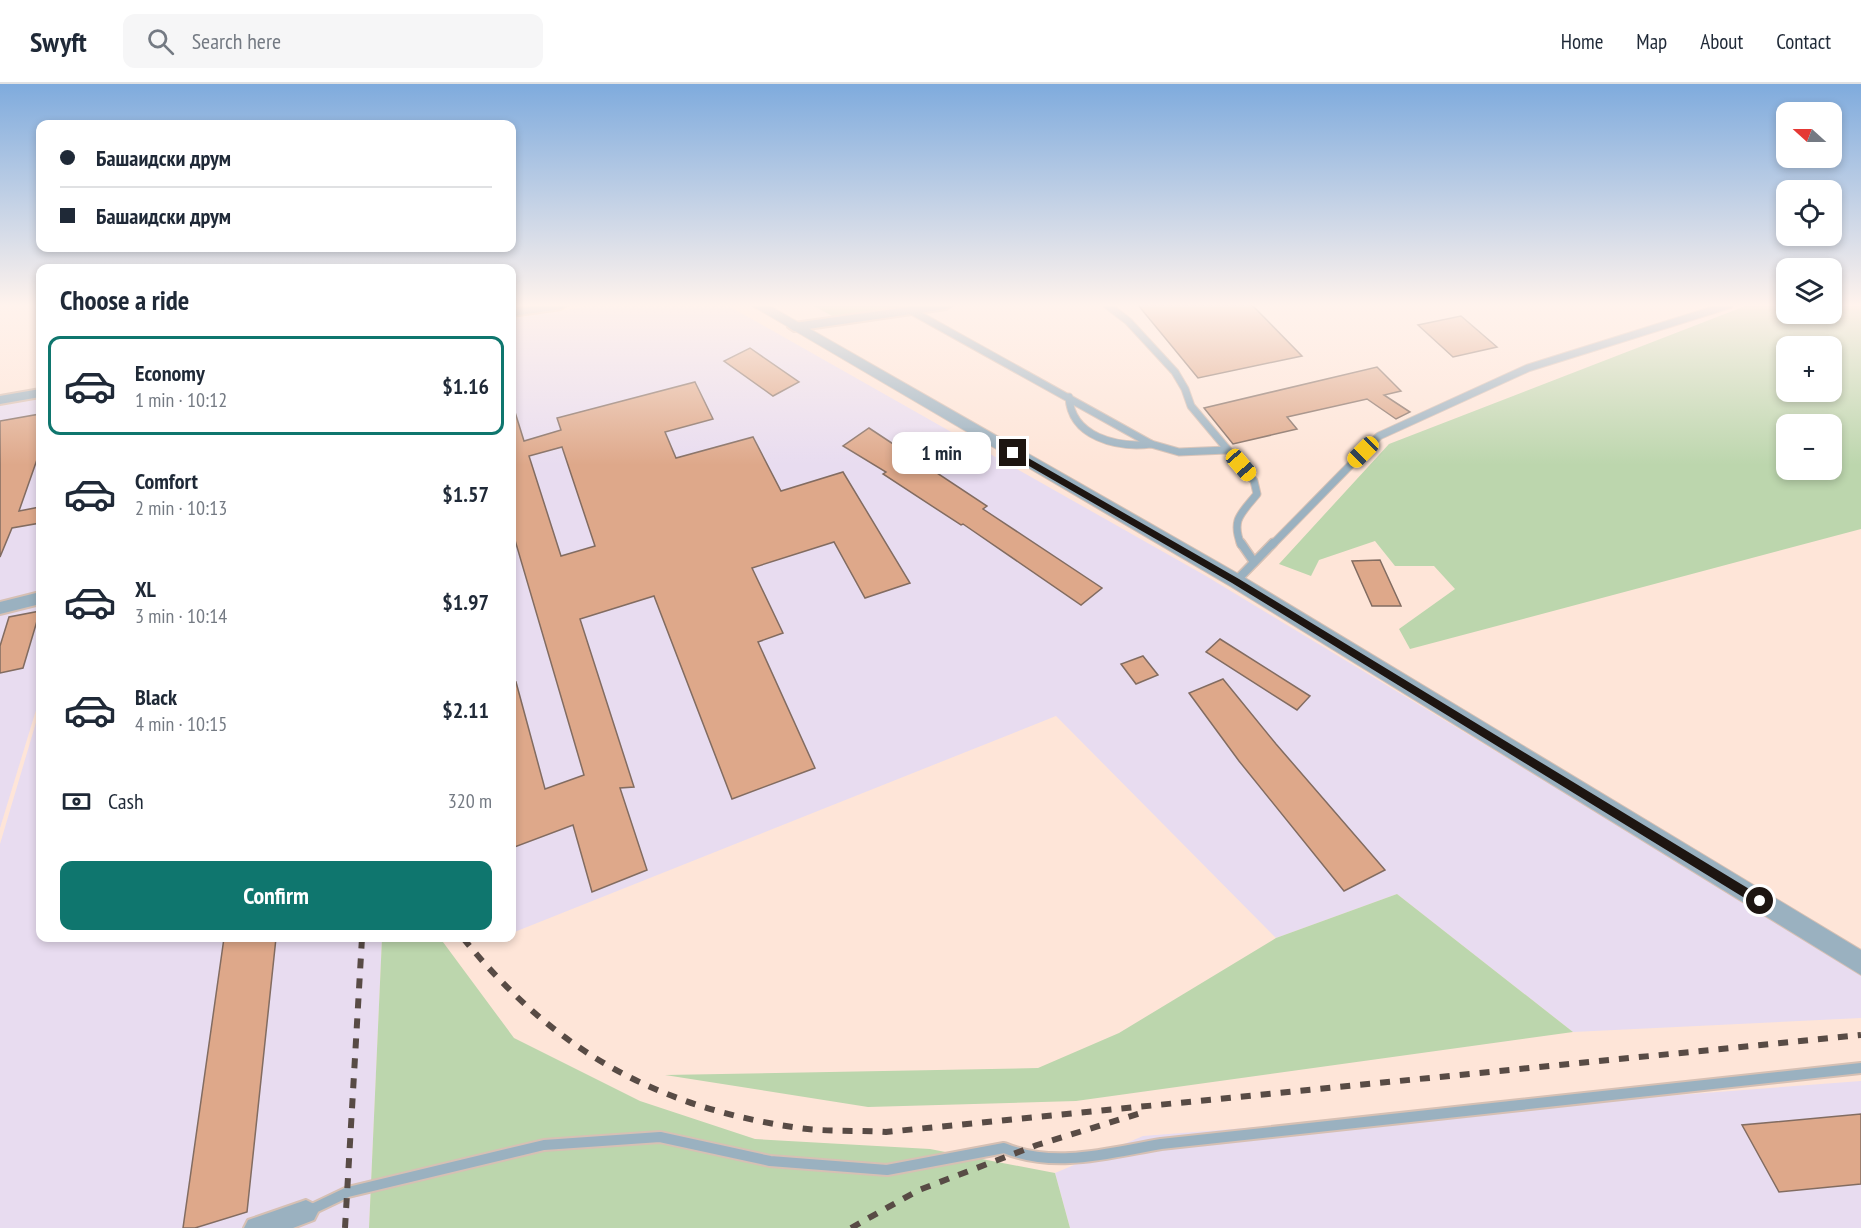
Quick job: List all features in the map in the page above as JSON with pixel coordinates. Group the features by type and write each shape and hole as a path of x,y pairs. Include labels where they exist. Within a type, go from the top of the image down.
{"street":[{"path":"849,358 1236,581 1861,963"},
{"path":"0,400 36,394"},
{"path":"0,608 36,599"},
{"path":"256,1228 306,1212"}],"lane":[{"path":"997,358 1151,444 1179,452 1227,450"},
{"path":"1162,358 1175,372 1185,389 1191,406 1256,485 1257,494 1239,516 1234,529 1243,549 1254,562"},
{"path":"1236,581 1379,436 1528,368 1559,358"},
{"path":"1069,398 1071,410 1078,422 1089,432 1107,441 1130,446 1151,444"},
{"path":"306,1212 348,1192 544,1145 660,1137 770,1161 887,1170 1004,1148 1016,1153 1064,1160 1161,1144 1861,1068"}],"shaded area":[{"path":"516,358 821,358 1206,576 1861,972 1861,1018 1573,1032 1397,894 1276,938 1056,716 516,931"},
{"path":"36,400 36,710 0,828 0,406"},
{"path":"36,722 36,942 382,942 369,1228 0,1228 0,844"},
{"path":"1861,1081 1861,1228 1070,1228 1055,1173 1143,1136"}],"green space":[{"path":"1610,358 1776,358 1776,402 1842,402 1842,358 1861,358 1861,529 1410,649 1399,629 1455,589 1434,566 1395,566 1375,541 1319,560 1311,576 1279,564 1389,444"},
{"path":"1397,894 1573,1032 1076,1101 868,1107 665,1075 1038,1068 1119,1033 1276,938"},
{"path":"382,942 443,942 514,1038 640,1101 755,1139 930,1149 1055,1173 1070,1228 369,1228"}],"building":[{"path":"729,358 765,358 799,382 773,396 724,361"},
{"path":"1182,358 1291,358 1198,378"},
{"path":"1377,367 1401,391 1384,395 1410,412 1396,419 1367,399 1287,417 1297,429 1233,444 1204,408"},
{"path":"695,382 713,419 665,432 676,458 753,437 781,491 843,472 910,583 865,598 834,542 752,568 783,633 758,642 815,768 732,799 654,596 580,619 634,787 620,788 647,870 592,892 573,825 516,846 516,682 545,789 584,775 516,544 516,415 524,441 561,430 557,418","holes":["562,447 595,546 561,556 529,456"]},
{"path":"36,415 36,462 19,511 36,508 36,524 12,528 0,557 0,421"},
{"path":"869,428 987,506 983,509 1102,588 1081,605 963,524 961,525 883,474 886,472 843,446"},
{"path":"1380,560 1401,606 1372,606 1352,561"},
{"path":"36,612 36,624 23,668 0,673 0,646 9,617"},
{"path":"1220,639 1310,696 1297,710 1206,652"},
{"path":"1143,656 1158,675 1136,684 1121,664"},
{"path":"1223,679 1385,870 1344,891 1239,761 1189,693"},
{"path":"223,942 276,942 247,1212 195,1228 183,1228"},
{"path":"1861,1114 1861,1184 1779,1192 1742,1125"}],"railway":[{"path":"345,1228 362,942"},
{"path":"466,942 498,978 534,1012 572,1042 612,1068 654,1088 699,1105 747,1118 821,1130 886,1132 1861,1035"},
{"path":"851,1228 919,1190 1037,1145 1144,1112"}],"route":[{"path":"1013,453 1236,581 1760,901"}]}
